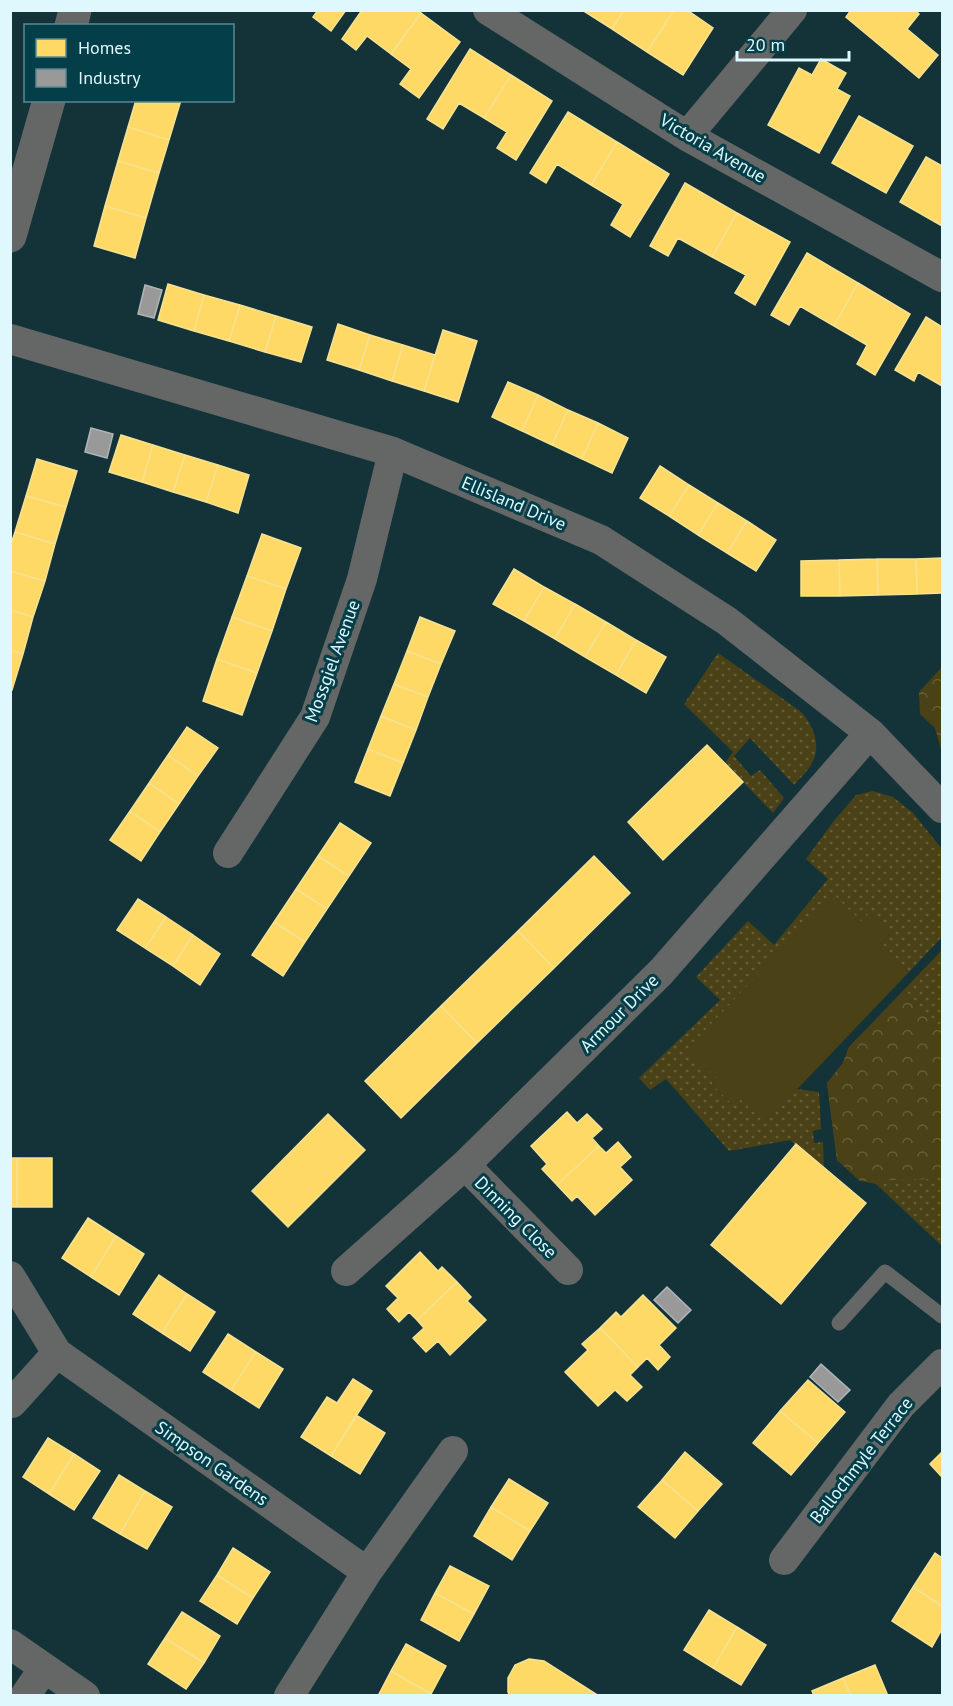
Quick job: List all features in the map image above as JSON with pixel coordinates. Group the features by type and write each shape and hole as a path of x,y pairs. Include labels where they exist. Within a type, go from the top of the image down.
{"street":[{"name":"Victoria Avenue","path":"488,10 687,136 942,277"},
{"path":"687,136 792,10"},
{"path":"10,236 48,102"},
{"name":"Ellisland Drive","path":"10,339 393,452 601,540 727,621 870,733 942,808"},
{"name":"Mossgiel Avenue","path":"228,853 315,717 362,579 393,452"},
{"name":"Armour Drive","path":"346,1271 465,1165 661,972 870,733"},
{"name":"Dinning Close","path":"465,1165 568,1270"},
{"name":"Simpson Gardens","path":"10,1276 57,1353 367,1572"},
{"path":"12,1403 57,1353"},
{"name":"Ballochmyle Terrace","path":"784,1560 901,1405 942,1364"},
{"path":"289,1695 367,1572 453,1451"},
{"path":"10,1644 85,1695"},
{"path":"25,1695 44,1668"}],"lane":[{"path":"839,1323 885,1272 942,1316"}],"green space":[{"path":"718,653 800,711 809,722 815,735 815,756 808,769 794,785 750,738 734,756 751,776 760,770 784,798 773,813 725,763 733,752 684,704"},
{"path":"942,667 942,753 935,728 920,714 919,692"},
{"path":"873,791 893,797 913,813 942,849 942,937 909,972 881,944 890,935 868,915 712,1084 732,1104 739,1097 765,1122 797,1089 819,1092 821,1129 813,1131 814,1143 823,1142 824,1168 790,1140 729,1151 666,1079 650,1090 639,1078 720,1000 696,977 748,921 774,945 828,879 806,859 856,795"},
{"path":"834,895 861,921 868,914 890,935 881,944 909,972 765,1123 739,1098 732,1104 712,1084 717,1078 687,1049"},
{"path":"942,950 942,1246 876,1184 860,1181 837,1160 827,1083 843,1063 849,1047"},
{"path":"905,990 942,1029 942,1167 932,1179 860,1181 837,1160 827,1083 843,1063 849,1047"}],"building: Homes":[{"path":"318,10 346,10 331,31 313,17"},
{"path":"362,10 417,10 421,13 391,54 367,36 356,50 342,39"},
{"path":"582,10 624,10 612,29"},
{"path":"624,10 674,10 647,52 612,29"},
{"path":"674,10 687,10 713,28 683,75 647,52"},
{"path":"851,10 915,10 919,14 907,29 938,55 919,78 846,17"},
{"path":"421,13 460,42 419,98 400,84 411,69 391,54"},
{"path":"470,49 511,75 484,118 459,103 443,129 427,119"},
{"path":"821,59 846,73 837,89 850,96 819,153 768,125 799,68 812,75"},
{"path":"511,75 552,101 516,160 497,148 507,132 484,118"},
{"path":"135,102 180,102 169,140 128,127"},
{"path":"568,112 617,142 591,185 557,164 546,183 530,173"},
{"path":"859,116 913,146 886,193 832,163"},
{"path":"128,127 169,140 159,173 118,161"},
{"path":"617,142 669,174 630,237 611,225 623,204 591,185"},
{"path":"926,157 942,166 942,226 900,202"},
{"path":"118,161 159,173 146,218 105,206"},
{"path":"685,183 737,213 712,257 678,238 668,256 650,246"},
{"path":"105,206 146,218 135,258 94,246"},
{"path":"737,213 790,242 755,305 735,293 746,275 712,257"},
{"path":"807,253 858,283 834,326 800,306 789,325 771,315"},
{"path":"858,283 910,314 875,375 857,364 867,345 834,326"},
{"path":"168,284 204,295 194,331 158,320"},
{"path":"204,295 240,305 229,341 194,331"},
{"path":"240,305 276,316 265,352 229,341"},
{"path":"276,316 312,327 301,362 265,352"},
{"path":"926,317 942,327 942,386 918,372 914,381 895,370"},
{"path":"338,324 370,335 359,370 327,360"},
{"path":"443,330 477,341 458,402 424,391"},
{"path":"370,335 403,345 392,381 359,370"},
{"path":"403,345 435,355 424,391 392,381"},
{"path":"508,382 538,395 522,431 492,417"},
{"path":"538,395 568,410 552,445 522,431"},
{"path":"568,410 598,423 582,459 552,445"},
{"path":"598,423 628,438 612,473 582,459"},
{"path":"121,435 153,445 142,482 109,472"},
{"path":"153,445 185,455 173,492 142,482"},
{"path":"185,455 218,465 206,502 173,492"},
{"path":"37,459 77,471 66,507 26,496"},
{"path":"218,465 249,475 238,513 206,502"},
{"path":"660,466 689,485 669,516 640,498"},
{"path":"689,485 718,503 698,535 669,516"},
{"path":"26,496 66,507 55,544 15,532"},
{"path":"718,503 747,521 727,553 698,535"},
{"path":"747,521 776,540 756,571 727,553"},
{"path":"15,532 55,544 45,581 10,571 10,547"},
{"path":"262,534 301,548 286,589 247,576"},
{"path":"942,558 942,593 917,594 916,559"},
{"path":"877,559 878,595 840,596 839,560"},
{"path":"877,559 916,559 917,594 878,595"},
{"path":"839,560 840,596 801,596 801,561"},
{"path":"514,569 544,587 524,621 493,604"},
{"path":"10,571 45,581 33,617 10,610"},
{"path":"247,576 286,589 272,631 232,617"},
{"path":"544,587 575,604 555,639 524,621"},
{"path":"575,604 606,622 585,657 555,639"},
{"path":"10,610 33,617 23,654 10,650"},
{"path":"232,617 272,631 257,673 217,659"},
{"path":"420,617 455,631 441,664 407,651"},
{"path":"606,622 636,640 616,675 585,657"},
{"path":"636,640 666,657 646,693 616,675"},
{"path":"10,650 23,654 12,690 10,690"},
{"path":"407,651 441,664 428,697 394,684"},
{"path":"217,659 257,673 242,715 203,701"},
{"path":"394,684 428,697 416,730 381,716"},
{"path":"381,716 416,730 403,763 368,749"},
{"path":"187,727 218,748 198,776 168,755"},
{"path":"707,745 743,782 663,860 628,822"},
{"path":"368,749 403,763 390,796 355,782"},
{"path":"168,755 198,776 179,804 149,783"},
{"path":"149,783 179,804 160,832 130,811"},
{"path":"130,811 160,832 141,861 110,840"},
{"path":"340,823 371,843 349,876 318,856"},
{"path":"318,856 349,876 327,909 296,889"},
{"path":"594,856 630,893 554,968 518,931"},
{"path":"296,889 327,909 305,942 274,922"},
{"path":"138,899 166,917 145,948 117,930"},
{"path":"166,917 193,935 173,966 145,948"},
{"path":"274,922 305,942 283,976 252,955"},
{"path":"518,931 554,968 477,1043 441,1006"},
{"path":"193,935 220,954 200,985 173,966"},
{"path":"441,1006 477,1043 401,1118 365,1081"},
{"path":"567,1112 577,1123 587,1114 602,1129 592,1138 599,1146 557,1185 542,1169 547,1164 531,1146"},
{"path":"328,1114 365,1150 288,1227 252,1191"},
{"path":"618,1142 631,1157 620,1167 632,1180 595,1215 577,1196 572,1201 557,1185 599,1146 606,1153"},
{"path":"796,1144 866,1203 781,1304 711,1245"},
{"path":"10,1158 17,1158 17,1207 10,1207"},
{"path":"17,1158 52,1158 52,1207 17,1207"},
{"path":"88,1218 116,1236 91,1277 62,1258"},
{"path":"116,1236 144,1254 119,1295 91,1277"},
{"path":"420,1252 438,1271 442,1267 457,1282 417,1320 409,1312 399,1322 387,1309 398,1298 386,1286"},
{"path":"159,1275 187,1294 162,1333 133,1314"},
{"path":"457,1282 471,1297 467,1301 486,1320 450,1355 438,1341 426,1352 413,1338 424,1328 417,1320"},
{"path":"187,1294 215,1312 190,1351 162,1333"},
{"path":"643,1295 676,1328 659,1345 670,1357 658,1370 647,1358 638,1367 600,1328 616,1312 621,1317"},
{"path":"600,1328 638,1367 630,1375 642,1387 627,1401 615,1390 598,1406 565,1372 588,1350 582,1344"},
{"path":"228,1334 256,1352 231,1390 203,1372"},
{"path":"256,1352 283,1369 259,1408 231,1390"},
{"path":"353,1379 372,1391 331,1456 301,1437 327,1397 337,1403"},
{"path":"808,1380 845,1412 818,1443 780,1411"},
{"path":"780,1411 818,1443 791,1475 753,1443"},
{"path":"356,1415 385,1433 360,1474 331,1456"},
{"path":"48,1438 74,1454 49,1494 23,1477"},
{"path":"685,1452 722,1484 698,1511 662,1480"},
{"path":"942,1452 942,1477 930,1464"},
{"path":"74,1454 100,1471 74,1510 49,1494"},
{"path":"119,1475 145,1491 120,1534 93,1518"},
{"path":"509,1479 548,1503 530,1531 491,1507"},
{"path":"662,1480 698,1511 675,1538 638,1507"},
{"path":"145,1491 172,1507 147,1549 120,1534"},
{"path":"491,1507 530,1531 512,1560 474,1536"},
{"path":"233,1548 270,1572 253,1598 217,1575"},
{"path":"935,1553 942,1558 942,1606 913,1587"},
{"path":"450,1566 489,1586 474,1614 435,1593"},
{"path":"217,1575 253,1598 237,1624 200,1601"},
{"path":"913,1587 942,1606 942,1629 932,1647 892,1621"},
{"path":"435,1593 474,1614 459,1641 421,1620"},
{"path":"709,1610 737,1627 713,1668 684,1650"},
{"path":"182,1612 220,1636 204,1663 165,1638"},
{"path":"737,1627 766,1645 741,1685 713,1668"},
{"path":"165,1638 204,1663 186,1689 148,1664"},
{"path":"406,1644 446,1666 431,1694 391,1671"},
{"path":"529,1659 544,1661 599,1696 510,1696 508,1678 515,1665"},
{"path":"875,1665 888,1696 851,1696 843,1678"},
{"path":"391,1671 431,1694 430,1696 378,1696"},
{"path":"843,1678 851,1696 814,1696 812,1691"}],"building: Industry":[{"path":"145,285 162,290 154,318 138,314"},
{"path":"91,428 113,434 107,458 85,452"},
{"path":"667,1287 691,1310 678,1323 654,1300"},
{"path":"821,1364 850,1390 838,1402 810,1377"}]}
